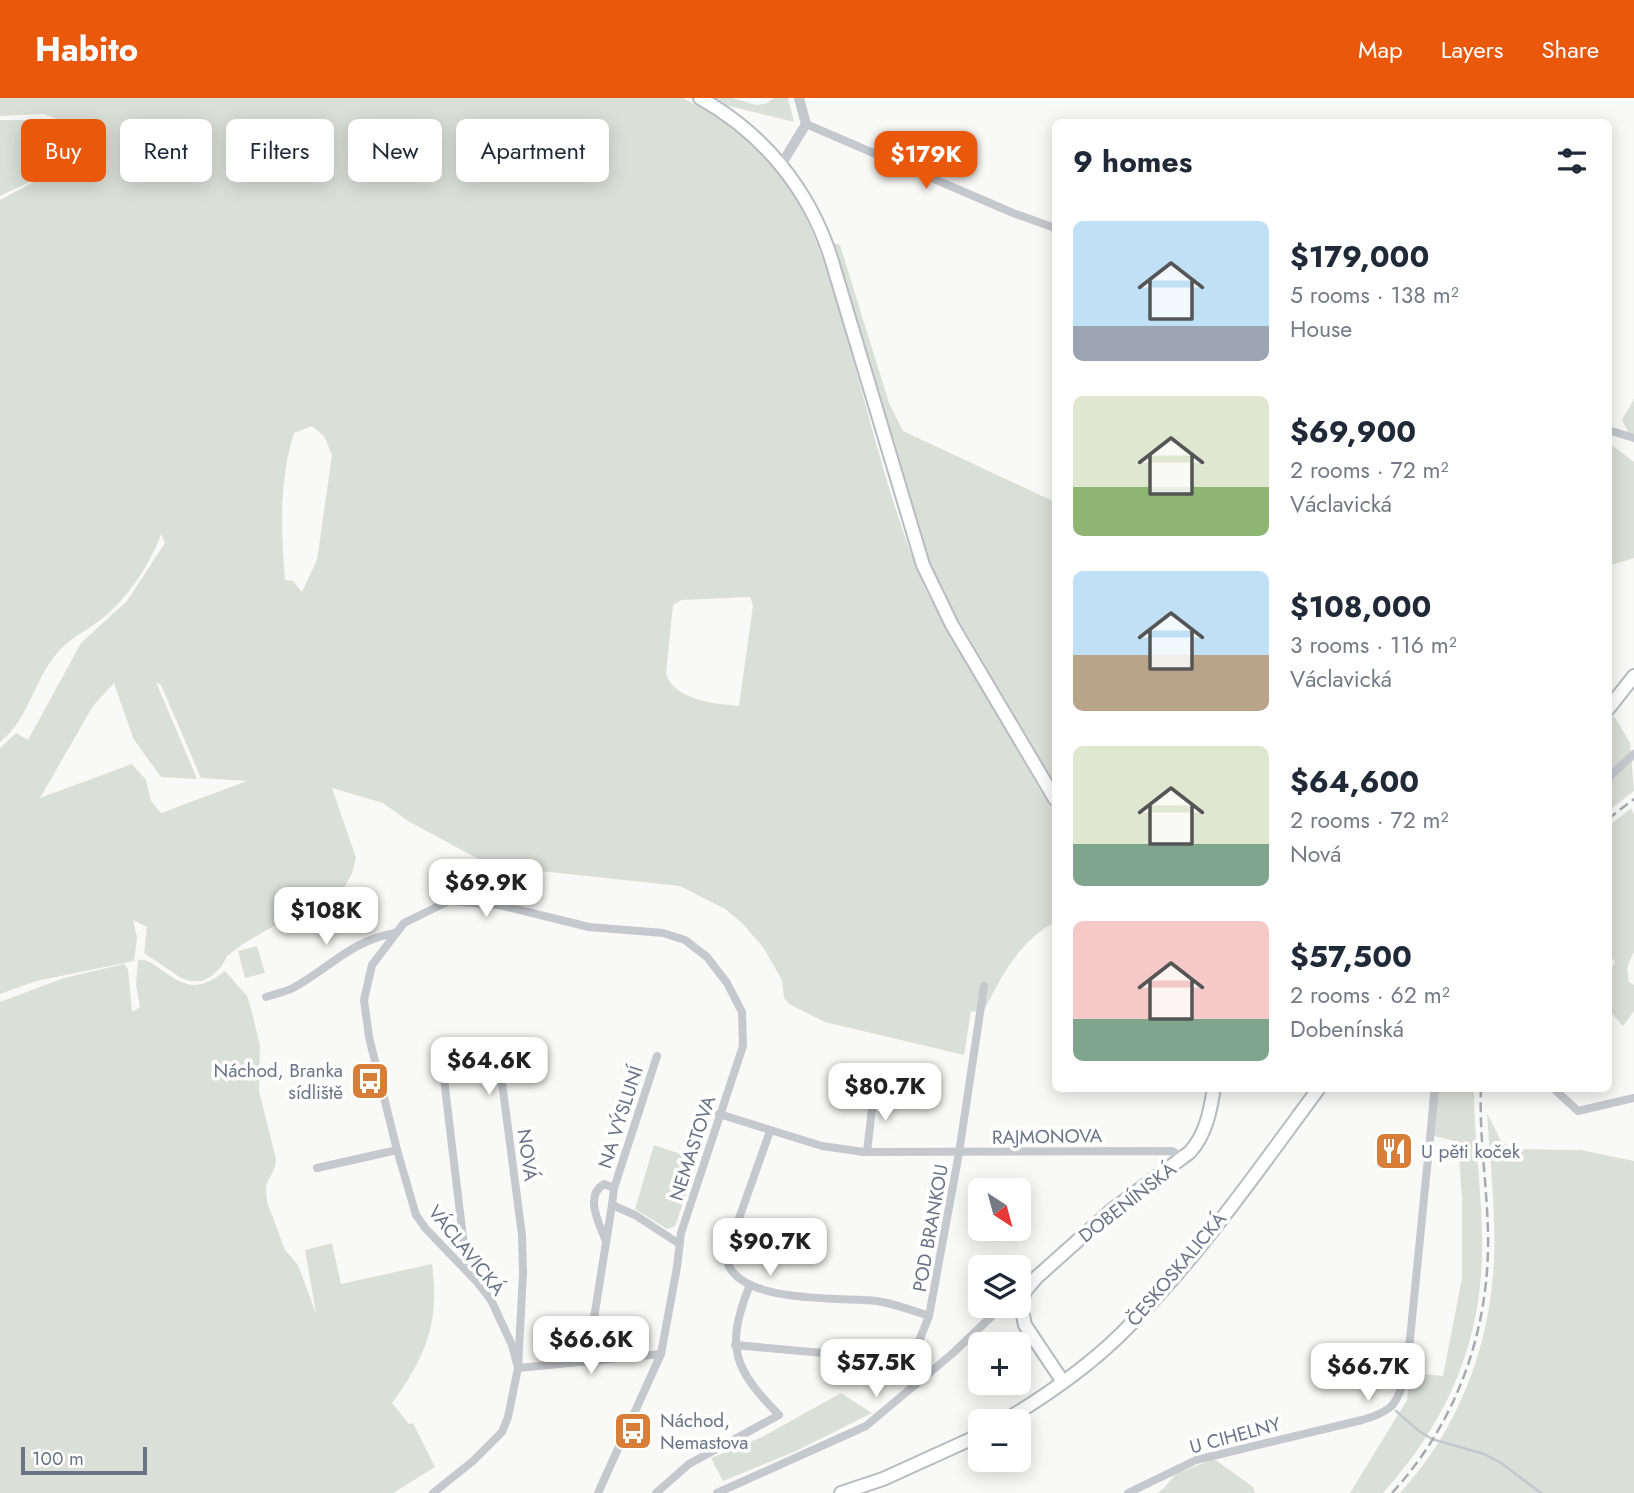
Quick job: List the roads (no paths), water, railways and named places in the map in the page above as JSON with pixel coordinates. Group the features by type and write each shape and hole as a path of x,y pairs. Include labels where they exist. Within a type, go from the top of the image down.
{"main road":[{"path":"699,98 737,122 782,165 805,199 827,246 923,565 953,625 1052,794"},
{"path":"1612,704 1634,677"},
{"name":"DOBENÍNSKÁ","path":"1031,1284 1124,1200 1184,1158 1204,1131 1213,1092"},
{"name":"ČESKOSKALICKÁ","path":"1022,1409 1063,1382 1117,1338 1188,1260 1316,1092"},
{"path":"1023,1318 1027,1331 1063,1382"},
{"path":"841,1493 883,1479 968,1440"}],"street":[{"path":"782,165 806,124 799,98"},
{"path":"806,124 1013,213 1052,227"},
{"path":"1612,431 1634,438"},
{"path":"1612,774 1634,754"},
{"name":"VÁCLAVICKÁ","path":"518,1368 512,1345 491,1300 416,1215 369,1037 365,1000 372,965 395,933 404,923 449,901 499,905 568,923"},
{"name":"NEMASTOVA","path":"568,923 663,933 685,940 707,957 727,983 742,1012 744,1030 743,1046 678,1243 677,1267 661,1354 598,1493"},
{"name":"VÁCLAVICKÁ","path":"266,997 292,989 347,950 395,933"},
{"name":"POD BRANKOU","path":"906,1374 929,1317 960,1153 984,986"},
{"name":"NOVÁ","path":"467,1271 441,1054 447,1045 456,1042 487,1056 495,1063 500,1075 522,1236 523,1274 518,1368"},
{"name":"NA VÝSLUNÍ","path":"587,1362 614,1188 657,1056"},
{"path":"867,1152 874,1091"},
{"name":"U CIHELNY","path":"1128,1493 1196,1460 1362,1420 1384,1413 1395,1403 1407,1369 1435,1092"},
{"path":"1557,1092 1578,1111 1634,1098"},
{"name":"RAJMONOVA","path":"719,1114 822,1146 867,1152 1172,1151 1184,1158"},
{"path":"770,1131 726,1255 731,1271 749,1287 770,1293 879,1302 929,1317"},
{"path":"317,1168 397,1150"},
{"name":"NA VÝSLUNÍ","path":"605,1239 593,1201 599,1187 604,1184 614,1188"},
{"path":"612,1205 635,1215 678,1243"},
{"path":"656,1493 689,1464 779,1415 756,1391 741,1367 735,1345 739,1313 749,1287"},
{"path":"718,1493 866,1426 990,1318"},
{"path":"735,1345 845,1355 906,1374 915,1385"},
{"path":"433,1493 473,1461 502,1432 508,1417 518,1368 661,1354"}],"waterway":[{"path":"1396,1411 1432,1439 1484,1454 1501,1463 1541,1493"}],"railway":[{"path":"1612,816 1634,799"},
{"path":"1392,1493 1435,1436 1465,1373 1476,1339 1483,1305 1488,1233 1481,1092"}],"place":[{"name":"Náchod, Branka sídliště","path":"370,1081"},
{"name":"U pěti koček","path":"1394,1151"},
{"name":"Náchod, Nemastova","path":"633,1431"}]}
